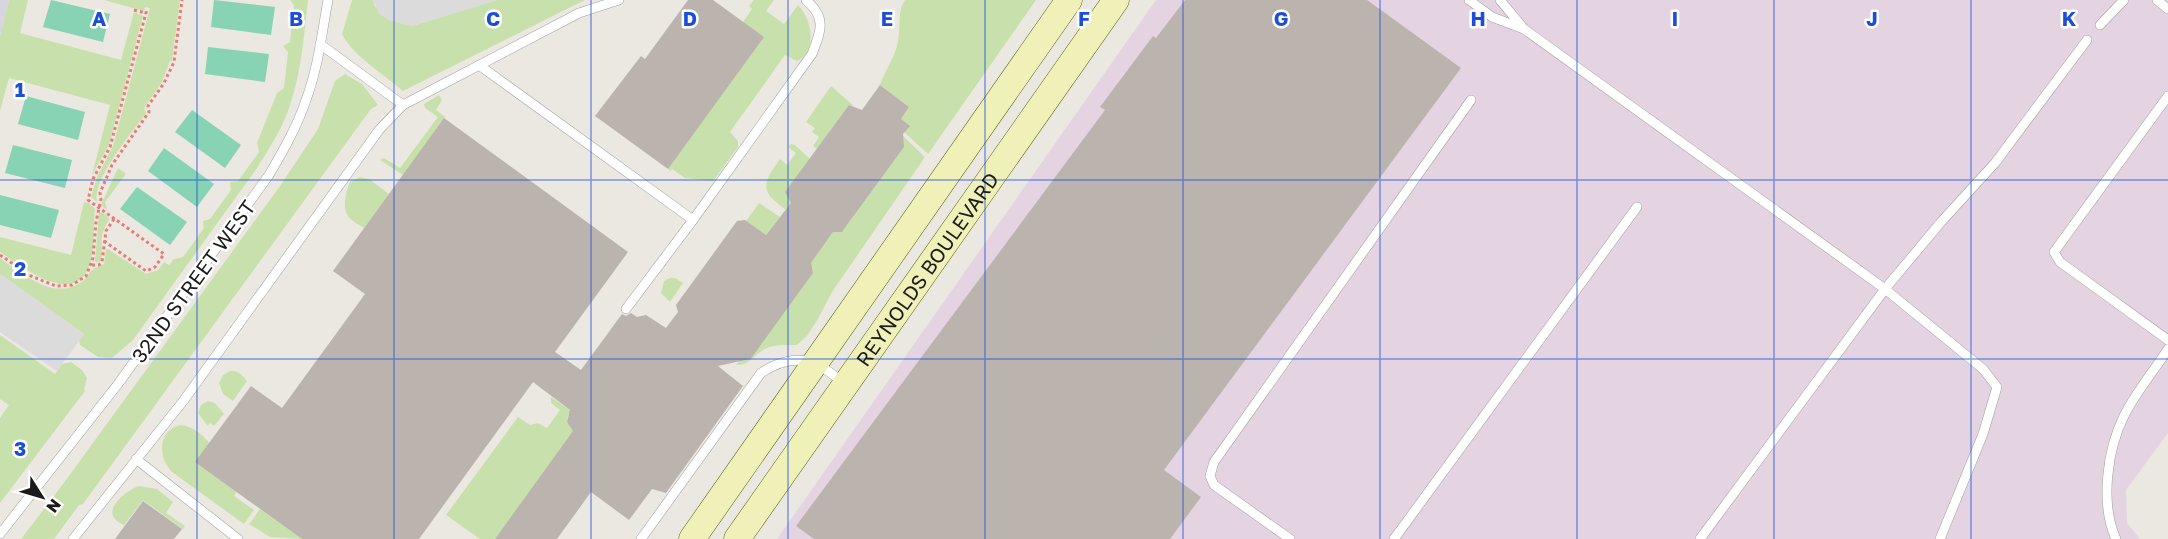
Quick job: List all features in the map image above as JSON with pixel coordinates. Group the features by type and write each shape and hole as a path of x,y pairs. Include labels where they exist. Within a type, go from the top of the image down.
{"main road":[{"name":"REYNOLDS BOULEVARD","path":"692,539 1070,0"},
{"name":"REYNOLDS BOULEVARD","path":"737,539 1116,0"}],"lane":[{"name":"32ND STREET WEST","path":"0,534 118,384 269,175 290,138 307,100 328,0"},
{"path":"73,539 184,400 379,130 403,105 579,13 619,0"},
{"path":"626,309 812,54 822,30 816,9 806,0"},
{"path":"1469,0 1492,16 1524,28"},
{"path":"1500,0 1524,28 1885,289 1983,369 1997,387 1983,434 1940,539"},
{"path":"2100,25 2124,0"},
{"path":"2157,0 2168,9"},
{"path":"1700,539 1885,289 1995,163 2087,40"},
{"path":"320,44 403,105"},
{"path":"479,65 693,220"},
{"path":"2168,96 2054,252 2060,262 2168,340"},
{"path":"1290,539 1214,485 1210,476 1214,462 1471,100"},
{"path":"1394,539 1637,207"},
{"path":"2116,539 2107,498 2111,456 2124,416 2168,349"},
{"path":"641,539 761,373 783,361 815,363 846,384"},
{"path":"136,459 238,539"}],"path":[{"path":"0,255 31,276 56,286 72,285 86,276 92,265 100,193 112,165 149,112 148,106 164,84 174,62 182,0"},
{"path":"104,241 146,271 155,267 164,254 88,200 93,179 110,147 147,11 134,10"},
{"path":"92,265 99,265 102,262 106,231 114,219"}],"shaded area":[{"path":"0,0 9,0 0,35"},
{"path":"373,0 497,0 412,26 390,21 379,14"},
{"path":"1156,0 2168,0 2168,433 2126,490 2127,523 2140,539 777,539"},
{"path":"0,274 84,334 57,371 0,332"}],"green space":[{"path":"9,0 28,0 20,33 121,60 134,12 143,16 109,145 92,175 110,105 9,78 0,111 0,35"},
{"path":"51,0 110,14 103,42 43,27"},
{"path":"104,0 180,0 172,61 170,61 162,82 144,108 146,113 107,169 97,192 97,202 91,197 97,177 113,146 150,8 145,7 144,11"},
{"path":"214,0 275,7 271,35 211,27"},
{"path":"290,0 308,0 295,89 285,119 276,136 257,168 133,340 112,358 98,357 80,345 79,340 84,334 0,274 0,258 27,277 58,289 78,284 93,270 104,264 108,249 146,274 158,270 164,262 169,265 174,259 183,257 204,228 203,221 210,219 231,190 230,182 238,181 259,152 257,143 277,93 284,88 288,52 283,46 290,42 294,5"},
{"path":"352,0 373,0 375,7 412,26 497,0 585,0 403,91 353,50 342,34"},
{"path":"754,0 774,0 766,11 784,24 798,5 807,18 811,34 808,50 797,61 785,55 730,132 738,141 738,147 713,181 685,178 672,169 671,171 668,169 743,22 752,9 749,6"},
{"path":"905,0 1036,0 928,154 904,132 901,119 909,107 880,85 897,47 901,9"},
{"path":"208,47 269,54 265,82 205,74"},
{"path":"345,74 362,84 378,105 371,109 83,504 79,505 54,539 21,539 280,186 318,129 335,81"},
{"path":"831,86 854,106 848,107 817,149 813,146 819,137 812,132 815,128 806,122"},
{"path":"439,95 442,100 436,110 445,117 403,175 380,160 384,158 400,168 438,117 425,108 424,104"},
{"path":"26,96 85,112 78,140 18,124"},
{"path":"192,110 241,145 225,168 175,132"},
{"path":"902,135 925,157 832,292 807,336 797,345 770,347 749,361 736,365 812,274 810,264 833,232 843,231 903,148"},
{"path":"791,144 810,159 795,202 788,211 773,199 766,188 769,176 780,159 787,165 796,153 788,147"},
{"path":"13,145 72,160 65,188 5,173"},
{"path":"164,148 214,184 197,207 148,171"},
{"path":"118,168 126,174 105,202 107,210 101,205"},
{"path":"360,177 369,179 389,194 364,228 349,218 345,209 350,182"},
{"path":"137,187 187,222 170,245 120,209"},
{"path":"0,195 59,210 51,238 0,225"},
{"path":"84,202 89,203 95,209 93,248 91,260 84,275 75,283 63,284 50,281 36,275 0,252 0,237 71,255"},
{"path":"759,203 780,217 766,235 746,221"},
{"path":"102,212 109,220 102,236 101,261 97,263 95,261 99,213"},
{"path":"670,278 683,283 670,302 661,293 664,281"},
{"path":"0,335 55,374 62,364 71,362 82,370 87,378 85,391 0,503 0,418 9,405 0,399"},
{"path":"230,371 238,372 247,381 233,401 223,394 219,383 223,375"},
{"path":"551,397 571,411 567,422 578,431 495,539 480,539 446,515 518,417 530,425 538,423 547,428 560,410 551,403"},
{"path":"208,401 215,403 224,414 214,426 210,423 208,426 198,413 201,405"},
{"path":"180,425 199,433 208,441 237,491 234,496 254,510 244,524 167,466 162,453 164,439 172,428"},
{"path":"139,486 157,489 173,502 166,513 185,526 183,529 143,500 124,525 116,520 112,514 115,504 129,491"},
{"path":"260,509 302,539 270,537 249,524"}],"building":[{"path":"688,0 713,0 764,37 668,169 595,116 641,56 645,59"},
{"path":"1185,0 1367,0 1461,68 1164,470 1201,497 1170,539 814,539 796,526 1105,110 1100,107 1153,36 1156,38"},
{"path":"880,85 909,107 901,119 910,126 903,134 904,147 842,232 833,232 811,263 813,273 752,357 718,366 743,386 666,493 652,489 629,520 591,492 557,539 495,539 573,431 567,422 570,410 533,382 419,539 302,539 195,462 251,386 282,408 365,294 333,271 444,118 628,252 555,352 581,370 622,314 626,316 631,313 637,317 646,315 666,328 678,312 676,305 737,221 745,220 766,235 791,203 785,192 849,105 862,110"},
{"path":"143,501 182,529 174,539 115,539"}]}
